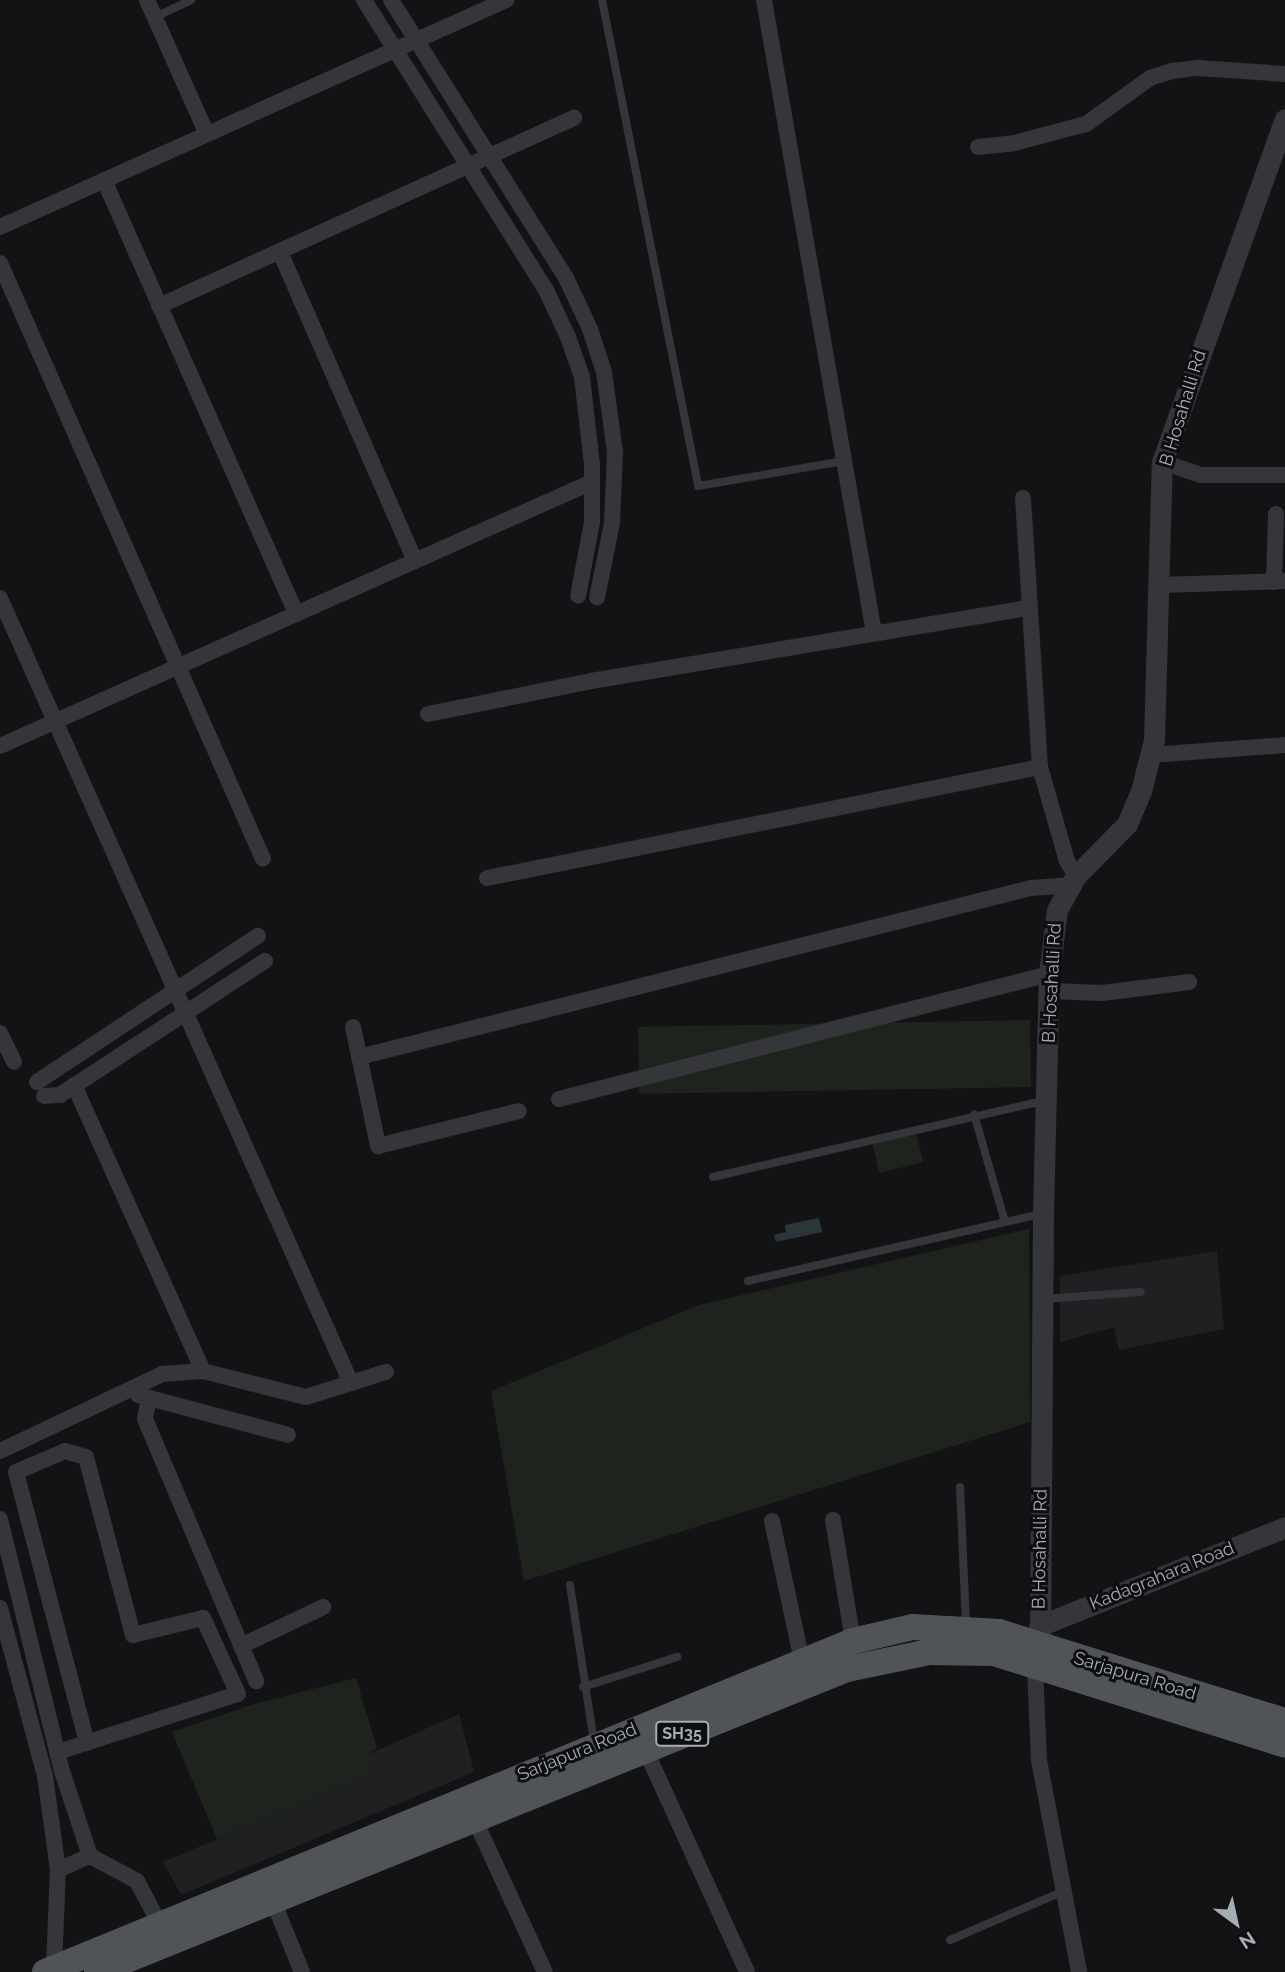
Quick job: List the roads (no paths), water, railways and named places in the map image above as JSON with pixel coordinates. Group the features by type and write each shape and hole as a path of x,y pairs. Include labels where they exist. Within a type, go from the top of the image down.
{"main road":[{"name":"Sarjapura Road","path":"50,1970 802,1661 853,1641 913,1627 999,1632 1285,1745"},
{"name":"Sarjapura Road","path":"97,1972 847,1669 929,1652 994,1653 1038,1647 1285,1721"}],"street":[{"path":"147,0 207,134"},
{"path":"364,0 546,290 568,337 582,377 592,482 592,522 578,596"},
{"path":"391,0 566,278 604,372 615,452 612,523 597,598"},
{"path":"0,227 506,0"},
{"path":"764,0 847,460 874,633"},
{"path":"978,147 1014,143 1086,124 1150,78 1172,71 1198,68 1285,74"},
{"path":"159,306 574,118"},
{"name":"B Hosahalli Rd","path":"1038,1647 1043,1213 1050,982 1057,910 1073,881 1127,824 1150,755 1161,584 1162,462 1285,119"},
{"path":"104,180 296,614"},
{"path":"280,252 415,561"},
{"path":"0,262 263,859"},
{"path":"1162,462 1201,475 1285,475"},
{"path":"0,746 592,482"},
{"path":"359,1058 1031,888 1073,881 1040,767 1023,498"},
{"path":"1161,584 1280,581 1276,514"},
{"path":"0,598 351,1383"},
{"path":"428,714 591,681 1028,608"},
{"path":"1150,755 1285,745"},
{"path":"487,878 1040,767"},
{"path":"258,936 177,990 40,1089 60,1095 265,961"},
{"path":"559,1099 1050,982 1102,993 1189,982"},
{"path":"353,1027 378,1146 519,1111"},
{"path":"0,1033 14,1062"},
{"path":"74,1085 203,1371"},
{"path":"0,1451 128,1393 162,1374 203,1371 306,1397 386,1372"},
{"path":"128,1393 288,1435"},
{"path":"149,1398 145,1419 256,1681"},
{"path":"43,1768 87,1743 238,1694 203,1618 133,1635 86,1457 65,1451 16,1472 87,1743"},
{"path":"0,1519 23,1600 59,1758 90,1856 137,1881 159,1923"},
{"path":"833,1520 853,1641"},
{"path":"772,1521 802,1661"},
{"name":"Kadagrahara Road","path":"1038,1647 1285,1527"},
{"path":"23,1600 0,1608 43,1768 58,1870 50,1970"},
{"path":"242,1646 323,1607"},
{"path":"1038,1647 1039,1760 1079,1972"},
{"path":"645,1749 747,1972"},
{"path":"475,1820 545,1972"},
{"path":"58,1870 90,1856"},
{"path":"273,1901 302,1972"}],"lane":[{"path":"155,17 191,0"},
{"path":"602,0 698,486 847,460"},
{"path":"713,1177 974,1114 1046,1100"},
{"path":"974,1114 1005,1222"},
{"path":"748,1281 1043,1213"},
{"path":"1044,1299 1141,1292"},
{"path":"960,1487 966,1630"},
{"path":"570,1585 583,1687 595,1744"},
{"path":"583,1687 677,1657"},
{"path":"950,1940 1064,1891"}]}
